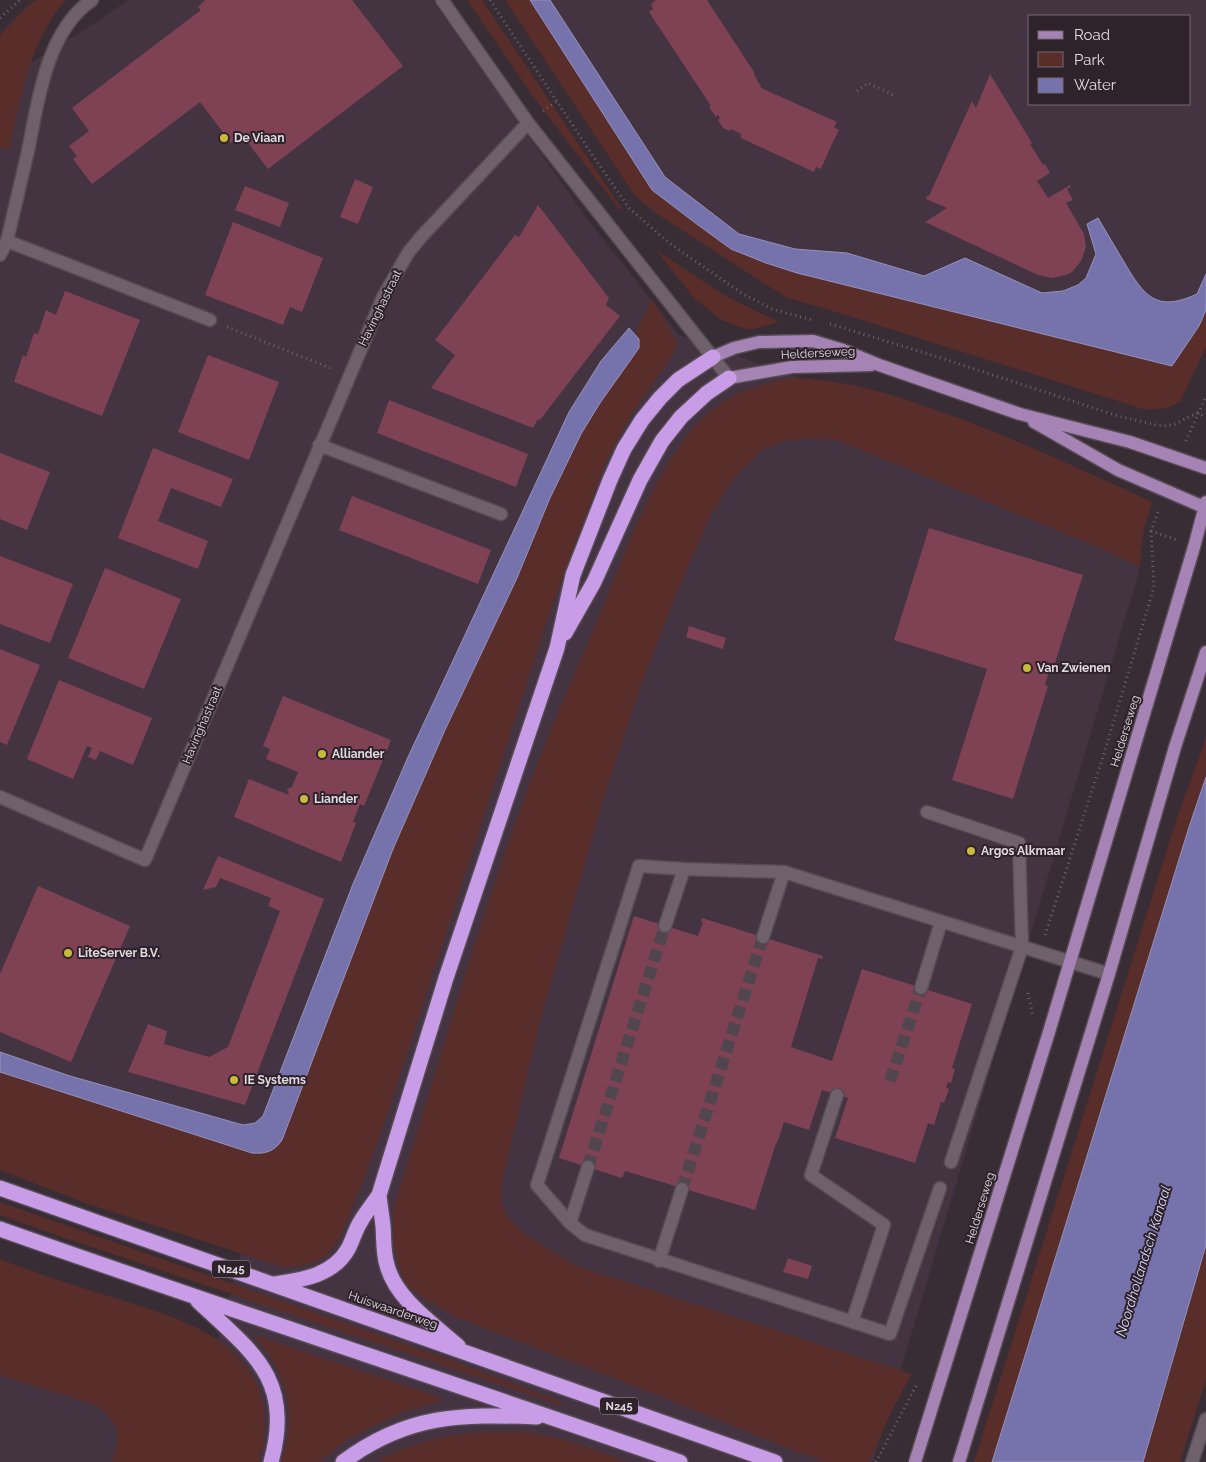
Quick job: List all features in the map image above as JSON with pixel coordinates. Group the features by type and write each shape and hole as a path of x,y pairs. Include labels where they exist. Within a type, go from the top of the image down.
{"highway":[{"path":"274,1284 302,1280 332,1268 348,1250 360,1222 379,1195 446,978 557,648 573,575 610,480 624,449 642,420 660,398 678,380 713,357"},
{"path":"557,648 594,582 640,480 662,441 680,417 707,393 729,378"},
{"name":"Huiswaarderweg","path":"0,1188 776,1462"},
{"path":"379,1195 383,1227 382,1241 387,1266 393,1281 406,1299 462,1350"},
{"name":"N245","path":"0,1229 195,1298 680,1462"},
{"path":"195,1298 258,1360 268,1376 277,1410 278,1431 271,1462"},
{"path":"343,1462 380,1439 410,1427 438,1419 483,1415 553,1418"}],"main road":[{"name":"Helderseweg","path":"713,357 734,348 759,342 813,341 844,350 879,365 1020,414 1130,442 1206,468"},
{"name":"Helderseweg","path":"729,378 792,367 879,365"},
{"name":"Helderseweg","path":"915,1462 1071,962 1206,506 1118,470 1020,414"},
{"path":"959,1462 1109,974 1175,747 1206,652"}],"street":[{"path":"0,255 7,241 49,60 59,38 74,16 92,0"},
{"path":"442,0 528,123 729,378"},
{"name":"Havinghastraat","path":"0,796 145,860 319,444 383,297 408,253 434,221 528,123"},
{"path":"7,241 210,320"},
{"path":"319,444 501,514"},
{"path":"927,812 1020,843 1022,947 952,1162"},
{"path":"940,1188 890,1334 585,1236 570,1223 537,1185 639,866 784,872 1109,974"},
{"path":"665,926 684,869"},
{"path":"763,937 784,872"},
{"path":"920,988 941,922"},
{"path":"837,1094 811,1175 884,1225 852,1322"},
{"path":"570,1223 588,1167"},
{"path":"659,1261 682,1189"},
{"path":"1192,1462 1206,1419"}],"path":[{"path":"0,18 20,0"},
{"path":"490,0 629,208 669,243 744,294 772,309 820,322"},
{"path":"857,91 868,83 896,96"},
{"path":"210,320 349,375"},
{"path":"827,323 938,356 1118,416 1156,425 1166,426 1175,424 1197,413 1206,396"},
{"path":"1197,413 1206,417"},
{"name":"Helderseweg","path":"1056,907 1154,587 1151,531"}],"shaded area":[{"path":"128,0 432,0 585,216 679,335 1147,503 1138,575 873,1462 185,1462 259,1185 0,1086 0,82 95,23"},
{"path":"530,0 1206,0 1206,332 789,288 652,190"},
{"path":"0,1372 137,1416 149,1462 0,1462"}],"green space":[{"path":"37,0 66,0 53,16 35,52 28,71 9,149 0,147 0,35 27,6"},
{"path":"467,0 482,0 624,212 618,208 533,96"},
{"path":"505,0 530,0 652,190 731,249 797,273 1172,365 1199,326 1206,310 1206,347 1180,402 1167,408 1146,410 787,298 657,214 635,196"},
{"path":"656,250 726,296 779,322 749,330 721,320 694,298"},
{"path":"652,299 677,343 674,353 633,412 606,461 550,611 389,1109 356,1198 335,1245 322,1258 312,1263 283,1267 88,1204 0,1170 0,1072 252,1153 269,1151 282,1140 393,849 445,730 517,578 550,498 581,434 639,339 635,335"},
{"path":"791,378 850,384 923,405 1022,443 1152,502 1142,535 1140,567 1098,547 837,440 811,438 786,440 762,450 733,479 710,516 674,599 640,688 604,796 541,1017 503,1177 501,1203 508,1218 523,1233 576,1266 912,1374 895,1404 869,1462 826,1462 456,1317 427,1300 405,1281 395,1251 393,1230 397,1199 464,980 514,826 541,755 640,517 666,468 681,445 707,414 740,393 765,384"},
{"path":"1206,738 1206,777 992,1462 974,1462 1177,818"},
{"path":"0,1202 455,1362 562,1402 561,1405 0,1215"},
{"path":"1206,1245 1206,1380 1180,1462 1143,1462"},
{"path":"0,1259 57,1280 162,1313 185,1322 228,1347 244,1364 257,1384 264,1409 265,1429 259,1462 112,1462 118,1444 118,1433 111,1419 100,1408 96,1405 0,1375"},
{"path":"254,1335 445,1399 401,1413 371,1427 347,1440 319,1462 281,1462 288,1432 290,1415 288,1403 276,1366"},
{"path":"522,1431 565,1440 630,1462 376,1462 412,1445 447,1436 483,1432"}],"water":[{"path":"530,0 550,0 665,177 739,234 795,249 847,253 924,276 965,258 1042,293 1063,291 1078,285 1086,278 1096,254 1087,224 1098,218 1131,274 1145,292 1153,298 1171,302 1197,294 1206,274 1206,310 1199,326 1172,366 797,273 731,249 652,190"},
{"path":"629,328 639,339 639,348 600,403 581,434 550,498 517,578 445,730 393,849 279,1144 269,1151 252,1153 0,1072 0,1052 70,1076 243,1125 255,1123 263,1116 353,884 408,757 569,412 601,361"},
{"name":"Noordhollandsch Kanaal","path":"1206,777 1206,1245 1143,1462 992,1462 1190,824"}],"building":[{"path":"205,0 352,0 403,66 268,169 242,135 231,143 200,102 92,184 73,159 77,156 69,146 89,131 72,108 201,10 198,7"},
{"path":"656,0 707,0 754,72 761,88 837,122 834,127 839,130 821,169 816,167 814,172 741,138 741,134 731,129 730,131 723,128 718,120 720,118 718,115 716,117 709,107 711,106 649,12 653,9 651,4"},
{"path":"990,74 1032,143 1030,144 1050,173 1037,181 1048,198 1070,185 1071,187 1067,189 1073,200 1066,203 1084,234 1086,247 1081,261 1072,272 1066,275 1052,278 1038,275 925,222 947,208 926,199 972,101 976,108"},
{"path":"355,179 373,187 358,224 340,217"},
{"path":"245,186 289,203 280,227 235,210"},
{"path":"538,205 609,298 606,305 620,316 540,420 538,419 533,428 431,388 455,355 435,340 515,235 519,237"},
{"path":"233,222 323,258 302,312 290,307 283,325 205,295"},
{"path":"65,291 140,320 102,416 14,382 23,355 26,357 34,333 38,334 46,310 56,315"},
{"path":"208,355 279,382 249,460 178,432"},
{"path":"389,400 528,454 516,487 377,433"},
{"path":"153,448 233,479 221,507 171,488 158,521 208,541 198,569 118,538"},
{"path":"0,453 50,472 27,530 0,519"},
{"path":"352,496 491,550 478,584 339,530"},
{"path":"929,528 1083,575 1053,669 1050,668 1045,685 1048,686 1013,799 952,780 987,669 894,640"},
{"path":"0,556 73,584 50,643 0,624"},
{"path":"105,568 181,599 144,689 68,658"},
{"path":"689,626 726,638 723,649 686,637"},
{"path":"0,649 40,665 7,745 0,742"},
{"path":"59,680 152,718 133,765 100,751 96,760 88,757 92,748 87,746 73,779 27,759"},
{"path":"283,696 391,740 364,806 360,804 353,822 356,823 341,862 234,817 249,779 289,795 287,789 292,787 298,772 266,759 270,749 263,746"},
{"path":"218,856 324,899 245,1105 128,1072 148,1024 167,1031 164,1044 209,1057 228,1047 280,911 268,906 271,898 220,878 216,887 203,890"},
{"path":"38,886 130,926 71,1062 0,1032 0,974"},
{"path":"634,916 698,936 703,922 701,922 702,918 823,956 822,959 818,958 791,1047 832,1061 862,969 972,1004 952,1068 955,1069 951,1083 948,1082 946,1088 949,1089 944,1103 941,1102 934,1125 928,1123 915,1163 835,1138 848,1098 822,1090 809,1130 784,1122 755,1210 625,1171 622,1178 559,1158"},
{"path":"788,1258 812,1266 808,1279 783,1272"}],"tunnel":[{"path":"588,1167 665,926"},
{"path":"682,1189 763,937"},
{"path":"890,1081 921,988"}],"place":[{"name":"De Viaan","path":"224,138"},
{"name":"Van Zwienen","path":"1027,668"},
{"name":"Alliander","path":"322,754"},
{"name":"Liander","path":"304,799"},
{"name":"Argos Alkmaar","path":"971,851"},
{"name":"LiteServer B.V.","path":"68,953"},
{"name":"IE Systems","path":"234,1080"}]}
